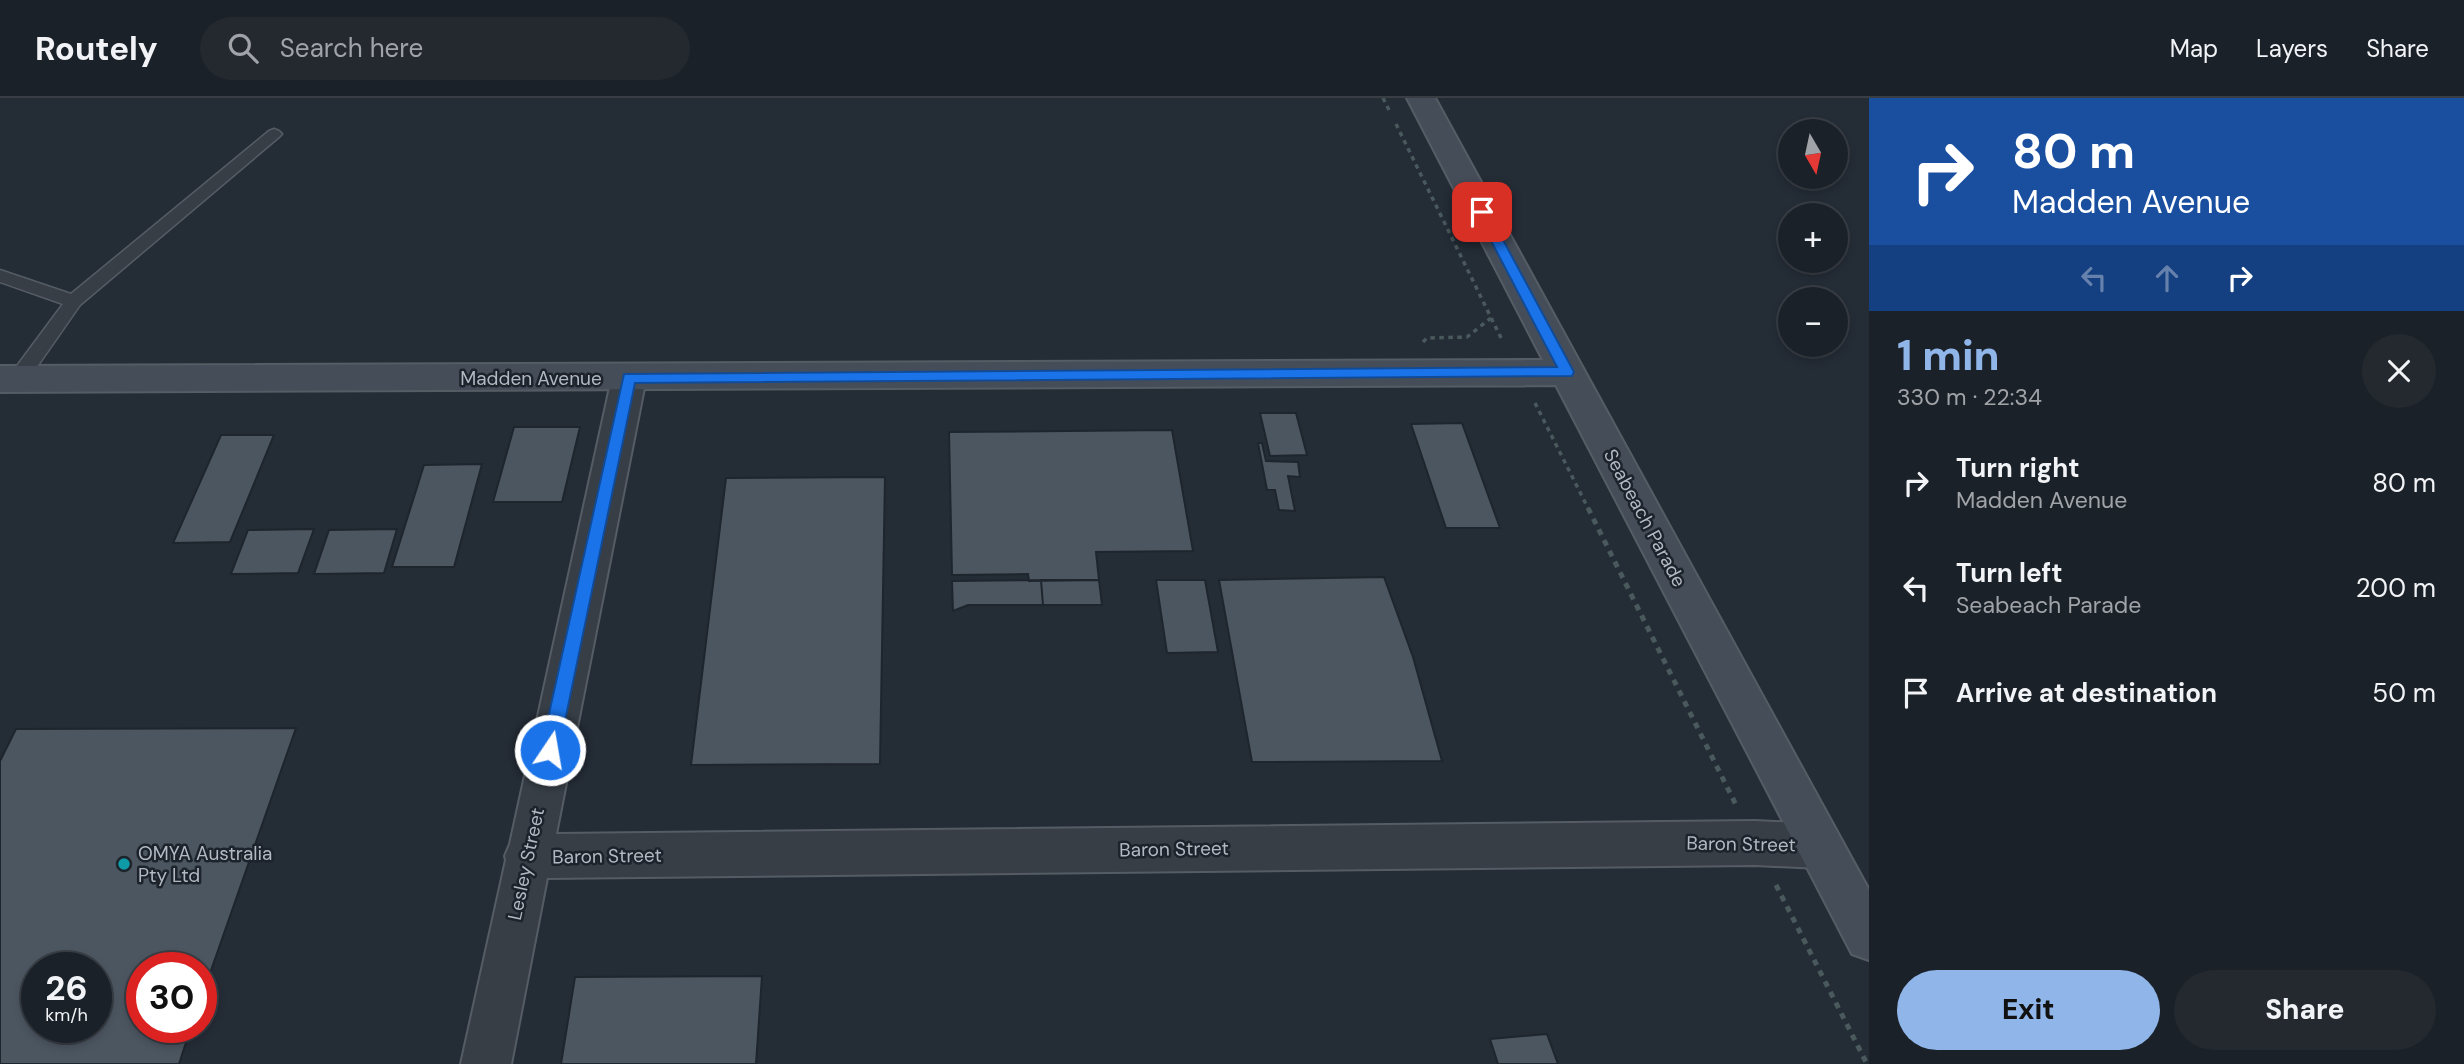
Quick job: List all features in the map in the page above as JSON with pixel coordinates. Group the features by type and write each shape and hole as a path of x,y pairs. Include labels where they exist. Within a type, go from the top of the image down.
{"street":[{"name":"Seabeach Parade","path":"1402,110 1567,372 1869,937"},
{"name":"Madden Avenue","path":"9,379 1567,372"},
{"name":"Lesley Street","path":"486,1064 527,856 629,378"},
{"name":"Baron Street","path":"527,856 1755,843 1820,846"}],"lane":[{"path":"9,379 74,301 274,134"},
{"path":"0,276 74,301"}],"path":[{"path":"1383,98 1402,110 1518,373 1867,1064"}],"building":[{"path":"1260,413 1296,413 1307,455 1270,456"},
{"path":"1462,423 1500,528 1446,528 1411,424"},
{"path":"514,427 580,427 562,502 493,502"},
{"path":"1172,430 1193,551 1096,552 1099,580 1029,581 1028,574 952,575 949,432"},
{"path":"221,435 274,435 230,542 173,543"},
{"path":"1258,443 1262,443 1266,461 1298,462 1300,477 1288,476 1295,511 1279,510 1275,490 1267,490"},
{"path":"482,464 454,567 392,567 424,465"},
{"path":"885,477 880,764 691,765 726,478"},
{"path":"314,529 298,573 231,574 248,530"},
{"path":"397,529 384,573 314,574 329,530"},
{"path":"1384,577 1413,657 1442,761 1252,762 1219,580"},
{"path":"1041,580 1099,580 1102,605 1043,605"},
{"path":"1041,580 1043,605 968,605 953,611 952,581"},
{"path":"1156,580 1205,580 1218,652 1167,653"},
{"name":"OMYA Australia Pty Ltd","path":"296,728 217,953 126,952 126,1043 186,1043 179,1064 0,1064 0,761 16,729"},
{"path":"762,976 756,1064 561,1064 575,977"},
{"path":"1547,1034 1558,1064 1498,1064 1490,1039"}],"place":[{"name":"OMYA Australia Pty Ltd","path":"124,864"}],"route":[{"path":"550,750 629,378 1567,372 1482,212"}]}
